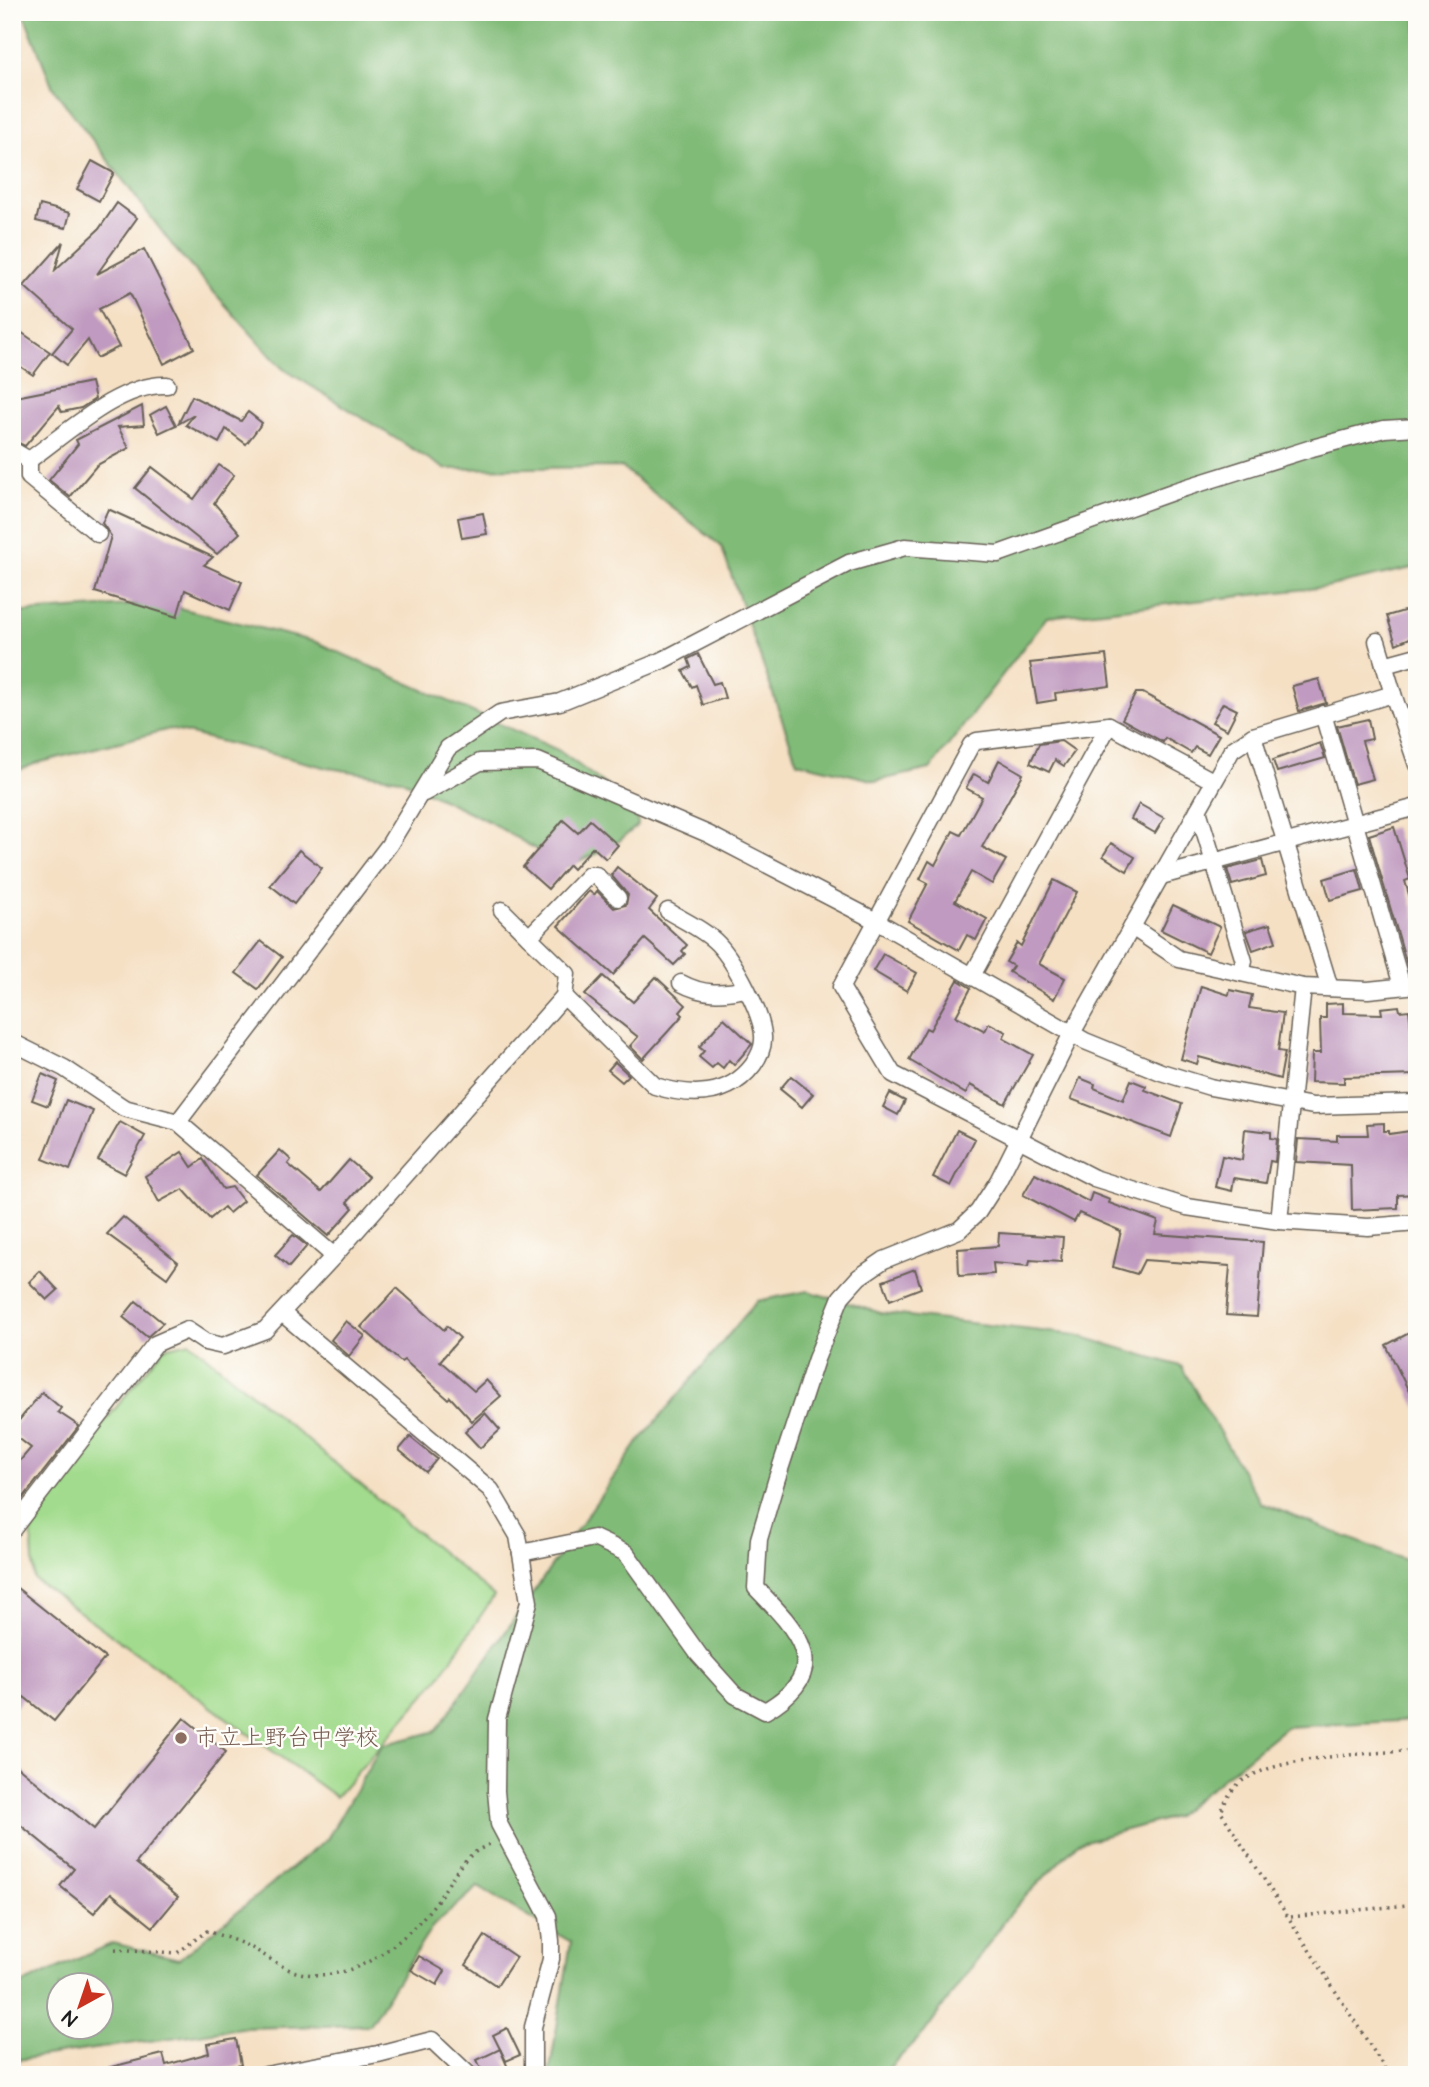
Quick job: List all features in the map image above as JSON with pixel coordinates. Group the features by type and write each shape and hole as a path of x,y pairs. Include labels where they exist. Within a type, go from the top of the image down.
{"street":[{"path":"29,460 109,403 138,387 167,385"},
{"path":"178,1122 389,845 448,748 500,713 560,702 661,661 849,563 905,547 998,554 1175,491 1312,448 1384,429 1417,427"},
{"path":"12,450 29,460"},
{"path":"29,460 29,477 98,534"},
{"path":"1377,641 1417,765"},
{"path":"1384,665 1417,656"},
{"path":"521,1553 594,1538 626,1553 699,1654 735,1695 765,1711 784,1699 801,1678 805,1650 791,1624 756,1588 759,1539 834,1310 841,1297 870,1269 884,1260 959,1230 969,1222 998,1181 1072,1033 1232,751 1253,736 1394,694"},
{"path":"1132,927 1179,959 1241,974 1303,987 1368,990 1409,986 1355,824 1323,715"},
{"path":"1213,781 1109,725 990,739 971,745 841,988 893,1074 1094,1178 1187,1207 1279,1221 1368,1227 1417,1223"},
{"path":"972,976 1109,725"},
{"path":"1253,736 1288,842 1330,988"},
{"path":"422,794 480,762 538,761 708,834 878,922 1072,1033 1121,1056 1185,1080 1290,1102 1346,1107 1417,1103"},
{"path":"1161,876 1417,807"},
{"path":"1198,810 1244,961 1241,974"},
{"path":"528,936 589,875 596,875 618,898"},
{"path":"12,1530 155,1345 187,1330 213,1346 230,1345 265,1329 334,1256 564,996 567,974 502,910"},
{"path":"564,996 655,1086 694,1094 725,1088 741,1077 757,1059 764,1037 761,1022 746,989 719,945 668,911"},
{"path":"681,983 693,989 715,993 746,989"},
{"path":"1279,1221 1303,987"},
{"path":"12,1042 64,1068 124,1108 178,1122 334,1256"},
{"path":"282,1313 491,1490 518,1536 529,1602 497,1719 496,1791 499,1824 548,1916 551,1959 533,2027 533,2075"},
{"path":"266,2075 378,2054 432,2040 469,2075"}],"path":[{"path":"1389,2075 1291,1917 1221,1812 1228,1794 1242,1780 1283,1765 1417,1750"},
{"path":"115,1949 177,1953 207,1931 250,1947 299,1973 331,1975 377,1959 434,1904 464,1859 506,1837"},
{"path":"1291,1917 1417,1904"}],"green space":[{"path":"23,12 1417,12 1417,567 1326,587 1047,617 930,769 876,781 797,762 721,546 621,467 445,469 282,368 176,250 53,88"},
{"path":"159,603 316,642 558,750 636,807 638,825 611,848 566,867 486,820 400,779 328,768 170,729 37,763 12,773 12,613"},
{"path":"808,1291 881,1313 1076,1335 1181,1366 1261,1503 1402,1559 1417,1561 1417,1720 1286,1727 1174,1817 1078,1843 1015,1907 924,2033 882,2075 549,2075 571,1942 478,1887 433,1926 369,2025 240,2028 17,2060 12,2065 12,1985 18,1986 46,1973 46,2042 116,2042 116,1972 49,1972 113,1943 179,1959 327,1839 382,1745 436,1731 637,1444 757,1301"},
{"path":"190,1342 494,1596 439,1678 336,1797 34,1579 31,1523 47,1493 164,1348"}],"building":[{"path":"92,161 114,173 99,201 77,189"},
{"path":"117,203 137,218 97,274 144,249 194,348 164,364 130,293 99,309 119,347 97,358 88,340 67,365 52,353 72,329 24,286 63,242 55,270 99,229"},
{"path":"40,205 70,213 66,228 36,221"},
{"path":"12,326 50,352 33,375 12,361"},
{"path":"91,382 95,399 81,408 62,412 59,406 25,446 12,440 12,401 16,397"},
{"path":"192,396 241,421 248,412 262,423 246,444 226,429 219,443 186,425 194,415 178,424"},
{"path":"142,406 144,425 118,427 129,448 97,465 70,497 49,480 78,444 76,440"},
{"path":"166,406 176,425 159,433 150,415"},
{"path":"219,465 234,475 214,503 240,533 217,554 135,488 152,467 194,499"},
{"path":"108,509 213,557 204,565 242,582 230,610 185,590 177,617 95,592 111,536 102,523"},
{"path":"483,513 487,534 462,538 458,518"},
{"path":"1417,607 1417,635 1396,644 1387,616"},
{"path":"698,654 713,684 720,682 725,698 703,705 696,685 692,687 683,671 691,667 688,659"},
{"path":"1106,655 1110,686 1055,693 1056,700 1037,703 1030,663"},
{"path":"1319,679 1326,703 1299,711 1292,686"},
{"path":"1136,693 1143,693 1219,735 1208,754 1195,747 1191,753 1165,738 1163,742 1122,719"},
{"path":"1223,703 1237,710 1227,730 1212,722"},
{"path":"1368,719 1372,739 1362,741 1373,779 1354,784 1337,726"},
{"path":"1061,741 1075,751 1064,766 1055,760 1049,772 1030,763 1039,744"},
{"path":"1320,743 1325,758 1277,772 1273,760"},
{"path":"999,760 1023,774 982,847 1006,860 992,884 971,872 955,901 987,919 976,940 967,935 959,950 908,921 928,883 920,879 929,861 935,865 953,831 961,835 982,797 966,788 974,774 988,782"},
{"path":"1139,804 1164,818 1155,833 1131,819"},
{"path":"563,820 578,833 590,820 618,845 606,859 593,847 573,869 569,865 548,889 523,867"},
{"path":"1394,827 1410,879 1405,881 1417,922 1417,975 1410,975 1369,835"},
{"path":"1111,843 1135,857 1127,871 1103,856"},
{"path":"299,850 322,868 294,904 270,885"},
{"path":"1262,860 1266,876 1232,885 1227,869"},
{"path":"617,867 657,899 649,910 687,945 682,951 685,954 674,965 645,939 613,975 558,926 589,891 594,895 597,891 614,908 626,905 628,895 611,875"},
{"path":"1357,869 1363,891 1330,900 1324,879"},
{"path":"1054,880 1077,892 1039,964 1065,978 1054,999 1009,972 1013,966 1006,962 1017,943 1021,946"},
{"path":"1173,905 1220,927 1208,953 1161,930"},
{"path":"1270,924 1276,942 1253,950 1246,931"},
{"path":"261,941 282,957 258,989 236,973"},
{"path":"883,954 917,973 907,991 873,971"},
{"path":"603,976 633,1002 656,977 686,1005 680,1012 683,1015 643,1059 630,1046 638,1037 585,995"},
{"path":"958,980 971,988 956,1016 985,1031 989,1023 1006,1032 1003,1038 1033,1055 1005,1104 970,1085 966,1094 909,1060 926,1028 930,1030"},
{"path":"1201,986 1229,995 1230,990 1252,995 1249,1008 1283,1013 1278,1051 1285,1052 1280,1079 1199,1057 1197,1064 1181,1059"},
{"path":"1343,1003 1343,1013 1382,1014 1381,1008 1399,1006 1400,1011 1409,1010 1416,1075 1344,1077 1344,1083 1311,1082 1312,1053 1321,1053 1320,1018 1326,1018 1326,1004"},
{"path":"724,1018 752,1044 734,1065 729,1060 723,1068 717,1063 712,1068 699,1057 704,1051 699,1047"},
{"path":"615,1062 629,1075 622,1082 608,1070"},
{"path":"42,1074 58,1081 48,1106 32,1100"},
{"path":"791,1076 813,1094 802,1107 780,1089"},
{"path":"1080,1078 1095,1084 1094,1088 1123,1100 1131,1080 1146,1086 1145,1090 1182,1104 1171,1137 1071,1099"},
{"path":"890,1093 905,1101 898,1115 883,1107"},
{"path":"66,1100 93,1111 70,1170 43,1159"},
{"path":"120,1122 145,1136 124,1174 98,1160"},
{"path":"1384,1123 1384,1131 1389,1131 1389,1134 1417,1130 1417,1194 1398,1195 1398,1208 1352,1210 1351,1165 1296,1162 1298,1139 1337,1141 1337,1135 1368,1135 1367,1124"},
{"path":"1245,1129 1271,1132 1271,1138 1277,1139 1275,1162 1270,1161 1266,1183 1234,1178 1232,1191 1215,1187 1222,1156 1242,1160"},
{"path":"957,1130 975,1139 951,1186 933,1177"},
{"path":"280,1150 291,1160 288,1164 321,1192 349,1160 369,1177 347,1202 353,1208 328,1236 257,1175"},
{"path":"182,1152 192,1167 203,1159 223,1189 232,1187 243,1201 229,1213 224,1207 210,1219 183,1189 159,1202 145,1176"},
{"path":"1035,1174 1089,1202 1092,1193 1110,1200 1109,1203 1158,1221 1155,1234 1263,1242 1257,1317 1226,1315 1230,1266 1144,1260 1137,1274 1113,1267 1121,1231 1079,1213 1074,1222 1023,1195"},
{"path":"123,1217 178,1262 167,1278 107,1234"},
{"path":"999,1233 1063,1237 1061,1262 1030,1260 1029,1266 993,1263 994,1274 959,1276 958,1249 998,1246"},
{"path":"293,1235 307,1246 289,1267 275,1255"},
{"path":"915,1269 921,1288 890,1300 883,1281"},
{"path":"40,1271 58,1290 47,1300 29,1282"},
{"path":"397,1288 444,1330 447,1326 460,1338 440,1361 474,1391 486,1380 501,1396 472,1421 450,1397 448,1399 361,1327"},
{"path":"136,1301 163,1323 147,1337 123,1317"},
{"path":"346,1321 365,1336 349,1356 331,1340"},
{"path":"1417,1329 1417,1408 1386,1345"},
{"path":"42,1392 61,1408 58,1412 79,1426 12,1512 12,1470 31,1448 12,1433 12,1429"},
{"path":"485,1413 500,1430 480,1448 465,1432"},
{"path":"410,1437 437,1459 426,1472 399,1450"},
{"path":"12,1584 105,1658 54,1721 24,1697 12,1712"},
{"path":"184,1718 226,1752 136,1863 178,1897 153,1927 111,1893 94,1913 60,1886 74,1869 12,1818 12,1762 94,1829"},
{"path":"485,1936 516,1957 497,1986 466,1965"},
{"path":"419,1956 445,1971 437,1985 411,1970"},
{"path":"507,2028 520,2055 506,2061 493,2035"},
{"path":"236,2039 241,2065 209,2071 210,2075 108,2075 107,2068 163,2054 166,2065 209,2053 207,2044"},
{"path":"500,2049 511,2075 484,2075 477,2060"}],"place":[{"name":"市立上野台中学校","path":"181,1738"}]}
